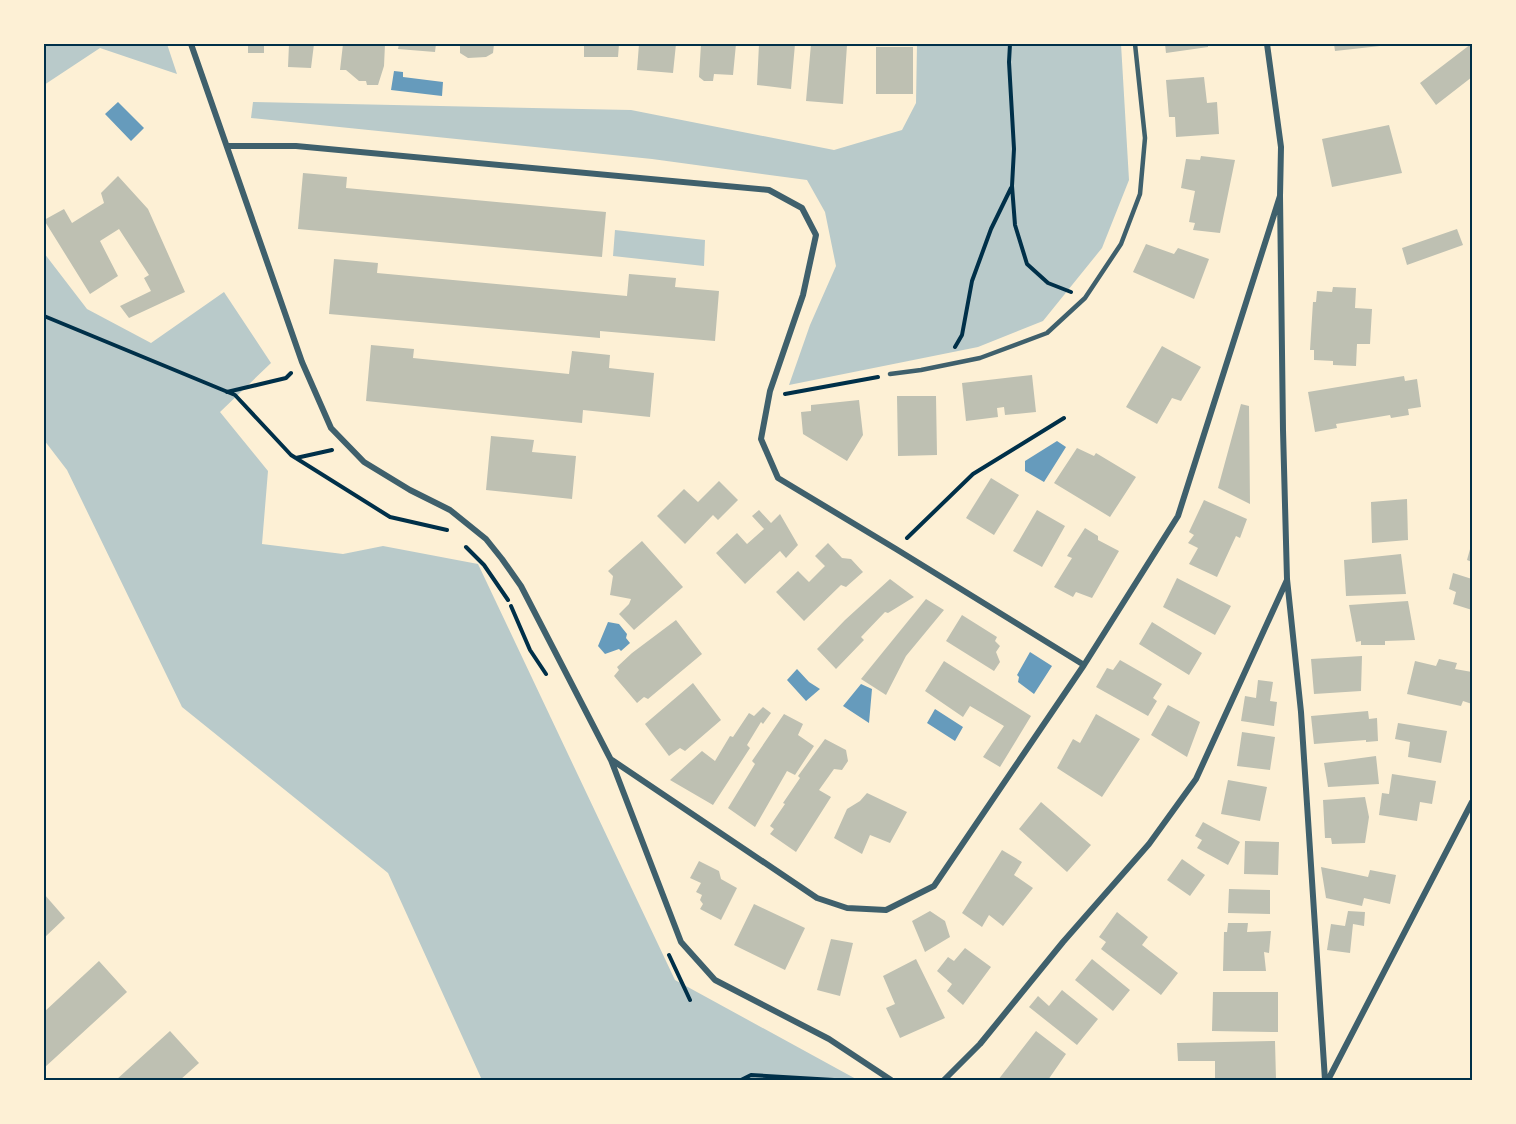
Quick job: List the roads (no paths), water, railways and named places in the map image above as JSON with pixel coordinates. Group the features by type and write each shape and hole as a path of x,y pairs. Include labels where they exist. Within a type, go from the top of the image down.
{"street":[{"path":"191,44 302,362 331,428 364,462 410,490 450,510 486,539 521,586 611,760 681,942 715,980 829,1039 891,1080"},
{"path":"1267,44 1281,147 1283,430 1287,579 1301,712 1327,1080"},
{"path":"226,146 296,146 769,190 802,208 816,235 803,295 769,398 761,439 778,478 1084,664"},
{"path":"611,760 817,898 847,908 886,910 934,886 1084,664 1178,516 1280,196"},
{"path":"944,1080 980,1044 1063,942 1149,844 1196,779 1287,579"},
{"path":"1327,1080 1473,801"}],"lane":[{"path":"890,374 980,358 1047,333 1085,298 1120,244 1140,194 1145,138 1135,44"}],"water":[{"path":"394,71 403,72 403,77 443,82 442,96 391,90"},
{"path":"118,102 144,128 131,141 105,114"},
{"path":"1057,441 1066,447 1044,482 1025,471 1025,461"},
{"path":"608,622 619,624 627,634 626,638 630,643 621,651 619,649 605,654 598,646"},
{"path":"1030,652 1052,666 1034,694 1018,682 1017,675"},
{"path":"797,669 809,682 820,689 806,701 787,680"},
{"path":"861,684 872,689 869,723 843,706"},
{"path":"935,709 963,727 955,741 927,723"}]}
